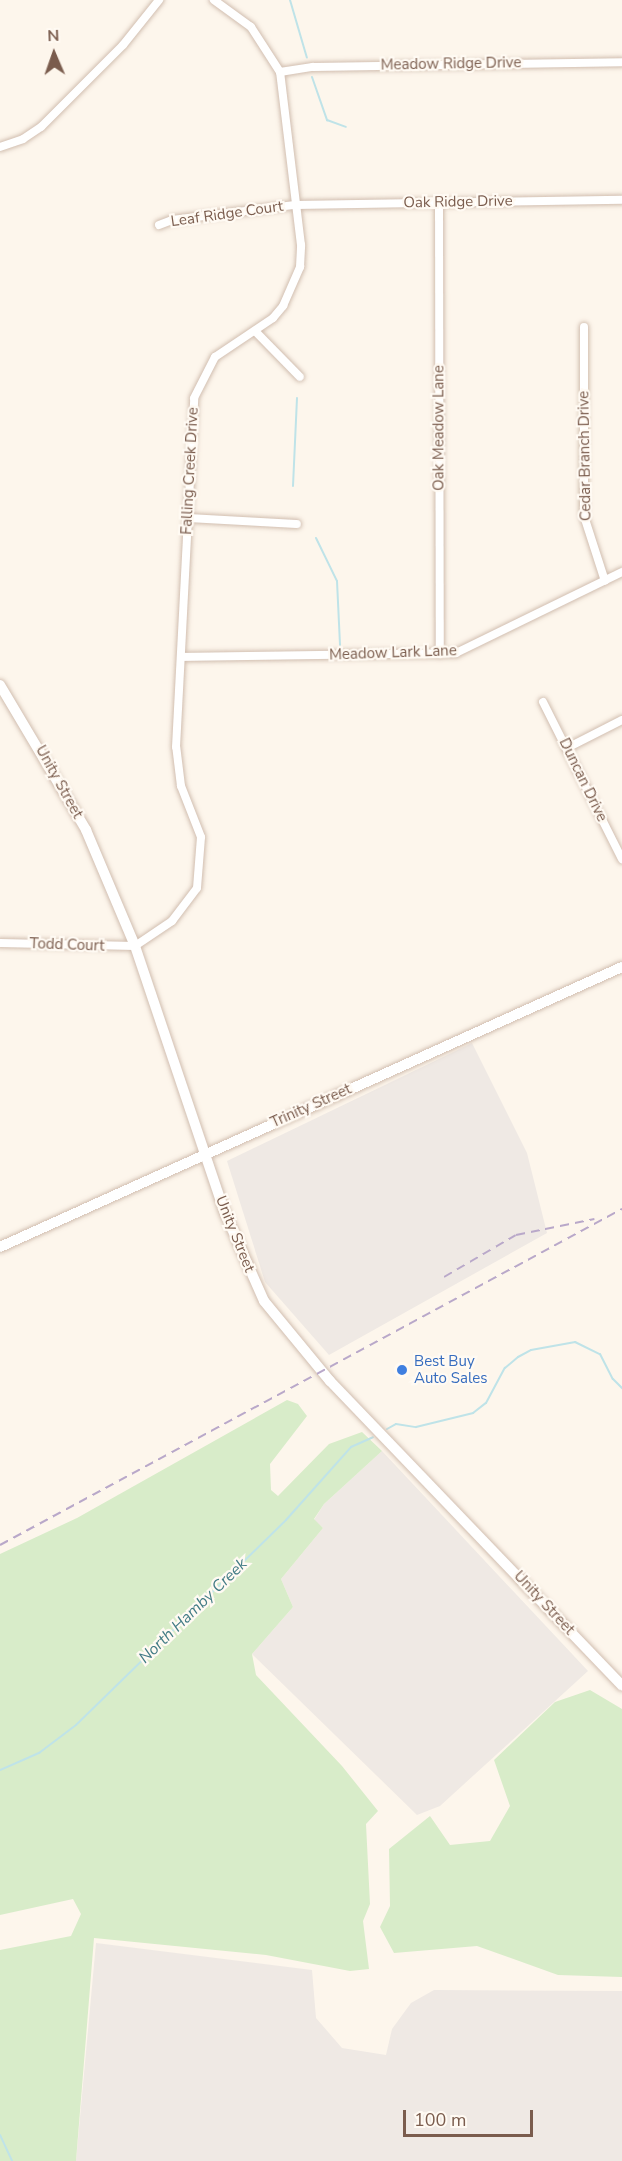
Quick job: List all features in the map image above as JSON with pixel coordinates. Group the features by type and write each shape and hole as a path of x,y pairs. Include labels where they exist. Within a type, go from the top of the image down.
{"street":[{"path":"0,147 23,139 41,127 123,45 159,0"},
{"name":"Falling Creek Drive","path":"135,946 172,921 197,888 201,867 198,824 177,766 190,433 197,391 215,357 273,318 293,288 301,245 280,72 250,27 213,0"},
{"name":"Meadow Ridge Drive","path":"280,72 313,67 622,62"},
{"name":"Oak Ridge Drive","path":"295,205 622,200"},
{"name":"Oak Meadow Lane","path":"439,202 440,654"},
{"name":"Leaf Ridge Court","path":"159,225 172,220 295,205"},
{"name":"Cedar Branch Drive","path":"584,327 584,516 605,581"},
{"path":"255,331 300,377"},
{"path":"188,518 297,524"},
{"name":"Meadow Lark Lane","path":"181,657 440,654 470,649 622,572"},
{"name":"Unity Street","path":"0,685 86,830 135,946 205,1155 249,1271 284,1328 622,1685"},
{"name":"Duncan Drive","path":"543,702 622,859"},
{"path":"567,748 622,720"},
{"name":"Todd Court","path":"0,943 135,946"},
{"name":"Trinity Street","path":"0,1247 622,967"}],"shaded area":[{"path":"472,1043 527,1153 547,1233 329,1355 265,1282 227,1161"},
{"path":"382,1451 588,1671 440,1806 417,1815 252,1654 293,1607 281,1579 323,1528 314,1520 324,1504"},
{"path":"96,1943 312,1970 316,2018 342,2048 386,2055 392,2029 411,2003 434,1990 622,1991 622,2161 76,2161"}],"green space":[{"path":"287,1400 298,1404 307,1416 270,1464 271,1490 278,1496 329,1444 362,1432 382,1451 324,1504 314,1519 323,1528 281,1579 293,1607 252,1654 256,1675 342,1766 378,1811 366,1824 370,1904 363,1921 369,1969 350,1971 266,1955 94,1938 76,2161 0,2161 0,1950 71,1936 81,1914 73,1899 0,1915 0,1554 77,1518"},
{"path":"590,1690 622,1709 622,1977 558,1975 477,1946 394,1953 380,1927 390,1906 389,1849 430,1816 450,1845 490,1841 510,1806 494,1760 555,1702"}],"waterway":[{"path":"290,0 307,58"},
{"path":"312,77 327,120 346,127"},
{"path":"293,486 297,398"},
{"path":"316,538 337,581 340,645"},
{"name":"North Hamby Creek","path":"387,1429 396,1424 416,1427 473,1413 486,1403 505,1368 518,1357 531,1350 575,1342 600,1354 613,1379 622,1388"},
{"name":"North Hamby Creek","path":"0,1770 39,1753 76,1725 286,1520 351,1447 373,1437"},
{"path":"0,2135 12,2161"}],"railway":[{"path":"0,1545 622,1209"},
{"path":"444,1277 516,1235 594,1219"}],"place":[{"name":"Best Buy Auto Sales","path":"402,1370"}]}
